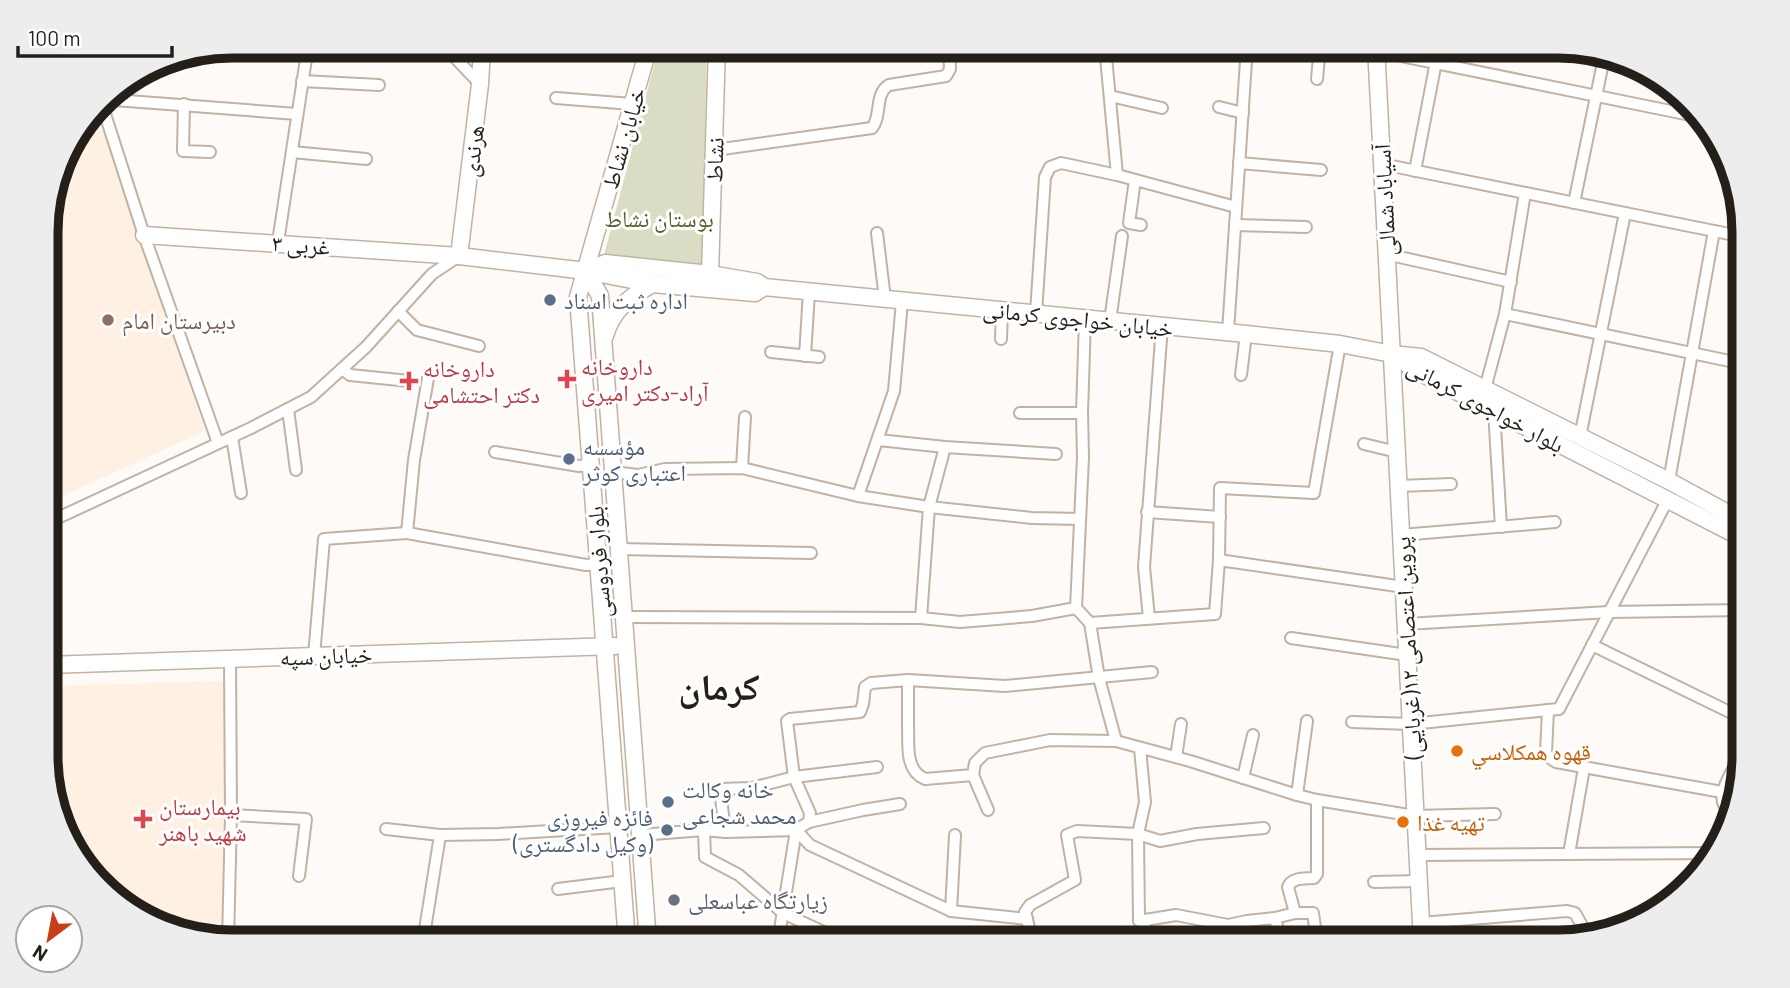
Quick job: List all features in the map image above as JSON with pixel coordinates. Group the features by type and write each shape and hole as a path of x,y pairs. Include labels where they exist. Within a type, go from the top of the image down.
{"main road":[{"name":"هرندی","path":"459,256 481,58"},
{"name":"خیابان نشاط","path":"586,271 644,58"},
{"name":"نشاط","path":"710,274 718,58"},
{"name":"آسیاباد شمالی","path":"1377,58 1392,354"},
{"name":"۳ غربی","path":"144,234 459,256 586,271"},
{"path":"605,263 710,274 757,282 764,287 755,293 652,284 586,271 605,263"},
{"name":"بلوار فردوسی","path":"586,271 600,296 647,930"},
{"name":"بلوار فردوسی","path":"586,271 578,298 626,930"},
{"path":"603,342 615,312 632,296 652,284"},
{"name":"خیابان خواجوی کرمانی","path":"764,287 1228,332 1340,344 1392,354"},
{"name":"بلوار خواجوی کرمانی","path":"1392,354 1421,357 1732,515"},
{"name":"بلوار خواجوی کرمانی","path":"1392,354 1415,370 1732,533"},
{"name":"پروین اعتصامی ۱۲(غربایی)","path":"1392,354 1422,930"},
{"name":"خیابان سپه","path":"58,665 626,646"}],"street":[{"path":"278,242 306,58"},
{"path":"455,58 480,84"},
{"path":"715,150 872,128 876,124 884,88 946,76 950,69 950,58"},
{"path":"1106,58 1117,174"},
{"path":"1228,332 1246,58"},
{"path":"1317,79 1319,58"},
{"path":"1419,58 1685,114"},
{"path":"1415,171 1437,58"},
{"path":"1574,203 1603,64"},
{"path":"302,81 379,85"},
{"path":"1110,96 1162,108"},
{"path":"556,98 632,104"},
{"path":"119,100 297,114"},
{"path":"184,104 183,151 210,152"},
{"path":"1219,107 1242,113"},
{"path":"105,113 218,443"},
{"path":"292,152 366,159"},
{"path":"1036,313 1045,177 1050,167 1060,163 1117,174 1236,207"},
{"path":"1239,163 1321,170"},
{"path":"1382,164 1732,234"},
{"path":"1135,180 1129,223 1141,225"},
{"path":"1485,390 1505,314 1525,193"},
{"path":"1580,437 1625,213"},
{"path":"1235,225 1306,227"},
{"path":"1669,481 1714,231"},
{"path":"877,233 885,299"},
{"path":"1110,321 1122,236"},
{"path":"1386,254 1511,282"},
{"path":"58,518 311,397 366,347 432,274 459,256"},
{"path":"805,356 809,292"},
{"path":"858,496 894,391 902,302"},
{"path":"1001,340 1002,310"},
{"path":"398,311 417,330 479,346"},
{"path":"1505,314 1732,361"},
{"path":"1085,318 1083,457 1076,608 1090,623 1099,678 1116,741"},
{"path":"1149,618 1144,566 1146,512 1162,326"},
{"path":"1241,375 1246,334"},
{"path":"1090,623 1215,614 1220,488 1314,493 1340,344"},
{"path":"771,352 819,357"},
{"path":"342,369 350,375 409,381"},
{"path":"407,533 414,460 428,378"},
{"path":"288,409 296,470"},
{"path":"1494,410 1500,527"},
{"path":"1020,413 1082,413"},
{"path":"742,468 745,417"},
{"path":"232,437 240,493"},
{"path":"878,440 1056,454"},
{"path":"1364,444 1397,452"},
{"path":"921,618 929,507 945,447"},
{"path":"495,452 579,466 591,465"},
{"path":"613,472 638,475 664,469 742,468 858,496 929,507 1032,518 1080,519"},
{"path":"1398,486 1451,484"},
{"path":"1352,722 1411,724 1559,709 1668,499"},
{"path":"1146,512 1220,517"},
{"path":"1401,535 1555,522"},
{"path":"314,656 324,539 407,533 586,565 598,564"},
{"path":"619,549 811,554"},
{"path":"1219,560 1404,586"},
{"path":"624,617 921,618 960,622 1031,616 1076,608"},
{"path":"1406,624 1609,612 1732,610"},
{"path":"1291,638 1407,655"},
{"path":"1592,645 1732,713"},
{"path":"229,930 230,659"},
{"path":"809,822 810,813 794,777 787,721 860,712 865,687 871,683 908,680 1005,686 1152,673"},
{"path":"908,680 908,750 914,770 925,779 973,775"},
{"path":"1548,710 1546,753 1556,762 1722,792"},
{"path":"1297,795 1307,721"},
{"path":"1177,757 1181,724"},
{"path":"1243,778 1253,735"},
{"path":"988,810 973,775 975,763 985,753 1050,740 1116,741 1317,800 1415,816 1495,814"},
{"path":"1140,748 1145,802 1138,834 1139,920 1176,915 1228,925 1295,913 1313,913 1315,930"},
{"path":"725,832 720,789 752,788 794,777 877,767"},
{"path":"1569,854 1584,768"},
{"path":"1725,806 1721,801 1722,792 1731,774"},
{"path":"1295,913 1289,883 1292,880 1314,878 1318,869 1317,800"},
{"path":"640,835 796,830 809,822 900,804"},
{"path":"231,815 306,819 299,876"},
{"path":"386,829 440,835 618,827"},
{"path":"1029,930 1026,912 1030,905 1076,880 1067,835 1077,831 1138,834 1160,841 1196,834 1265,828"},
{"path":"796,830 810,845 951,911 1027,919"},
{"path":"780,930 796,830"},
{"path":"704,831 705,857 739,875 783,913 819,930"},
{"path":"425,930 440,835"},
{"path":"951,911 955,835"},
{"path":"1418,855 1703,853"},
{"path":"558,889 622,881"},
{"path":"1374,882 1419,881"},
{"path":"1447,930 1567,911 1575,913 1582,928"},
{"path":"1275,918 1278,930"},
{"path":"1143,930 1146,919"},
{"path":"1228,925 1228,930"}],"shaded area":[{"name":"دبیرستان امام","path":"94,126 107,133 205,431 58,498 59,209 71,165"},
{"name":"بیمارستان شهید باهنر","path":"226,681 221,930 176,921 135,901 109,879 81,843 71,823 59,779 58,686"}],"green space":[{"name":"بوستان نشاط","path":"656,58 707,58 702,270 603,259"}],"place":[{"name":"اداره ثبت اسناد","path":"550,300"},
{"name":"دبیرستان امام","path":"108,320"},
{"name":"داروخانه آراد-دکتر امیری","path":"567,379"},
{"name":"داروخانه دکتر احتشامی","path":"409,381"},
{"name":"مؤسسه اعتباری کوثر","path":"569,459"},
{"name":"قهوه همكلاسي","path":"1457,751"},
{"name":"خانه وکالت محمد شجاعی","path":"668,802"},
{"name":"بیمارستان شهید باهنر","path":"143,819"},
{"name":"تهیه غذا","path":"1403,822"},
{"name":"فائزه فیروزی (وکیل دادگستری)","path":"667,830"},
{"name":"زیارتگاه عباسعلی","path":"674,900"}],"district":[{"name":"کرمان","path":"719,685"}]}
